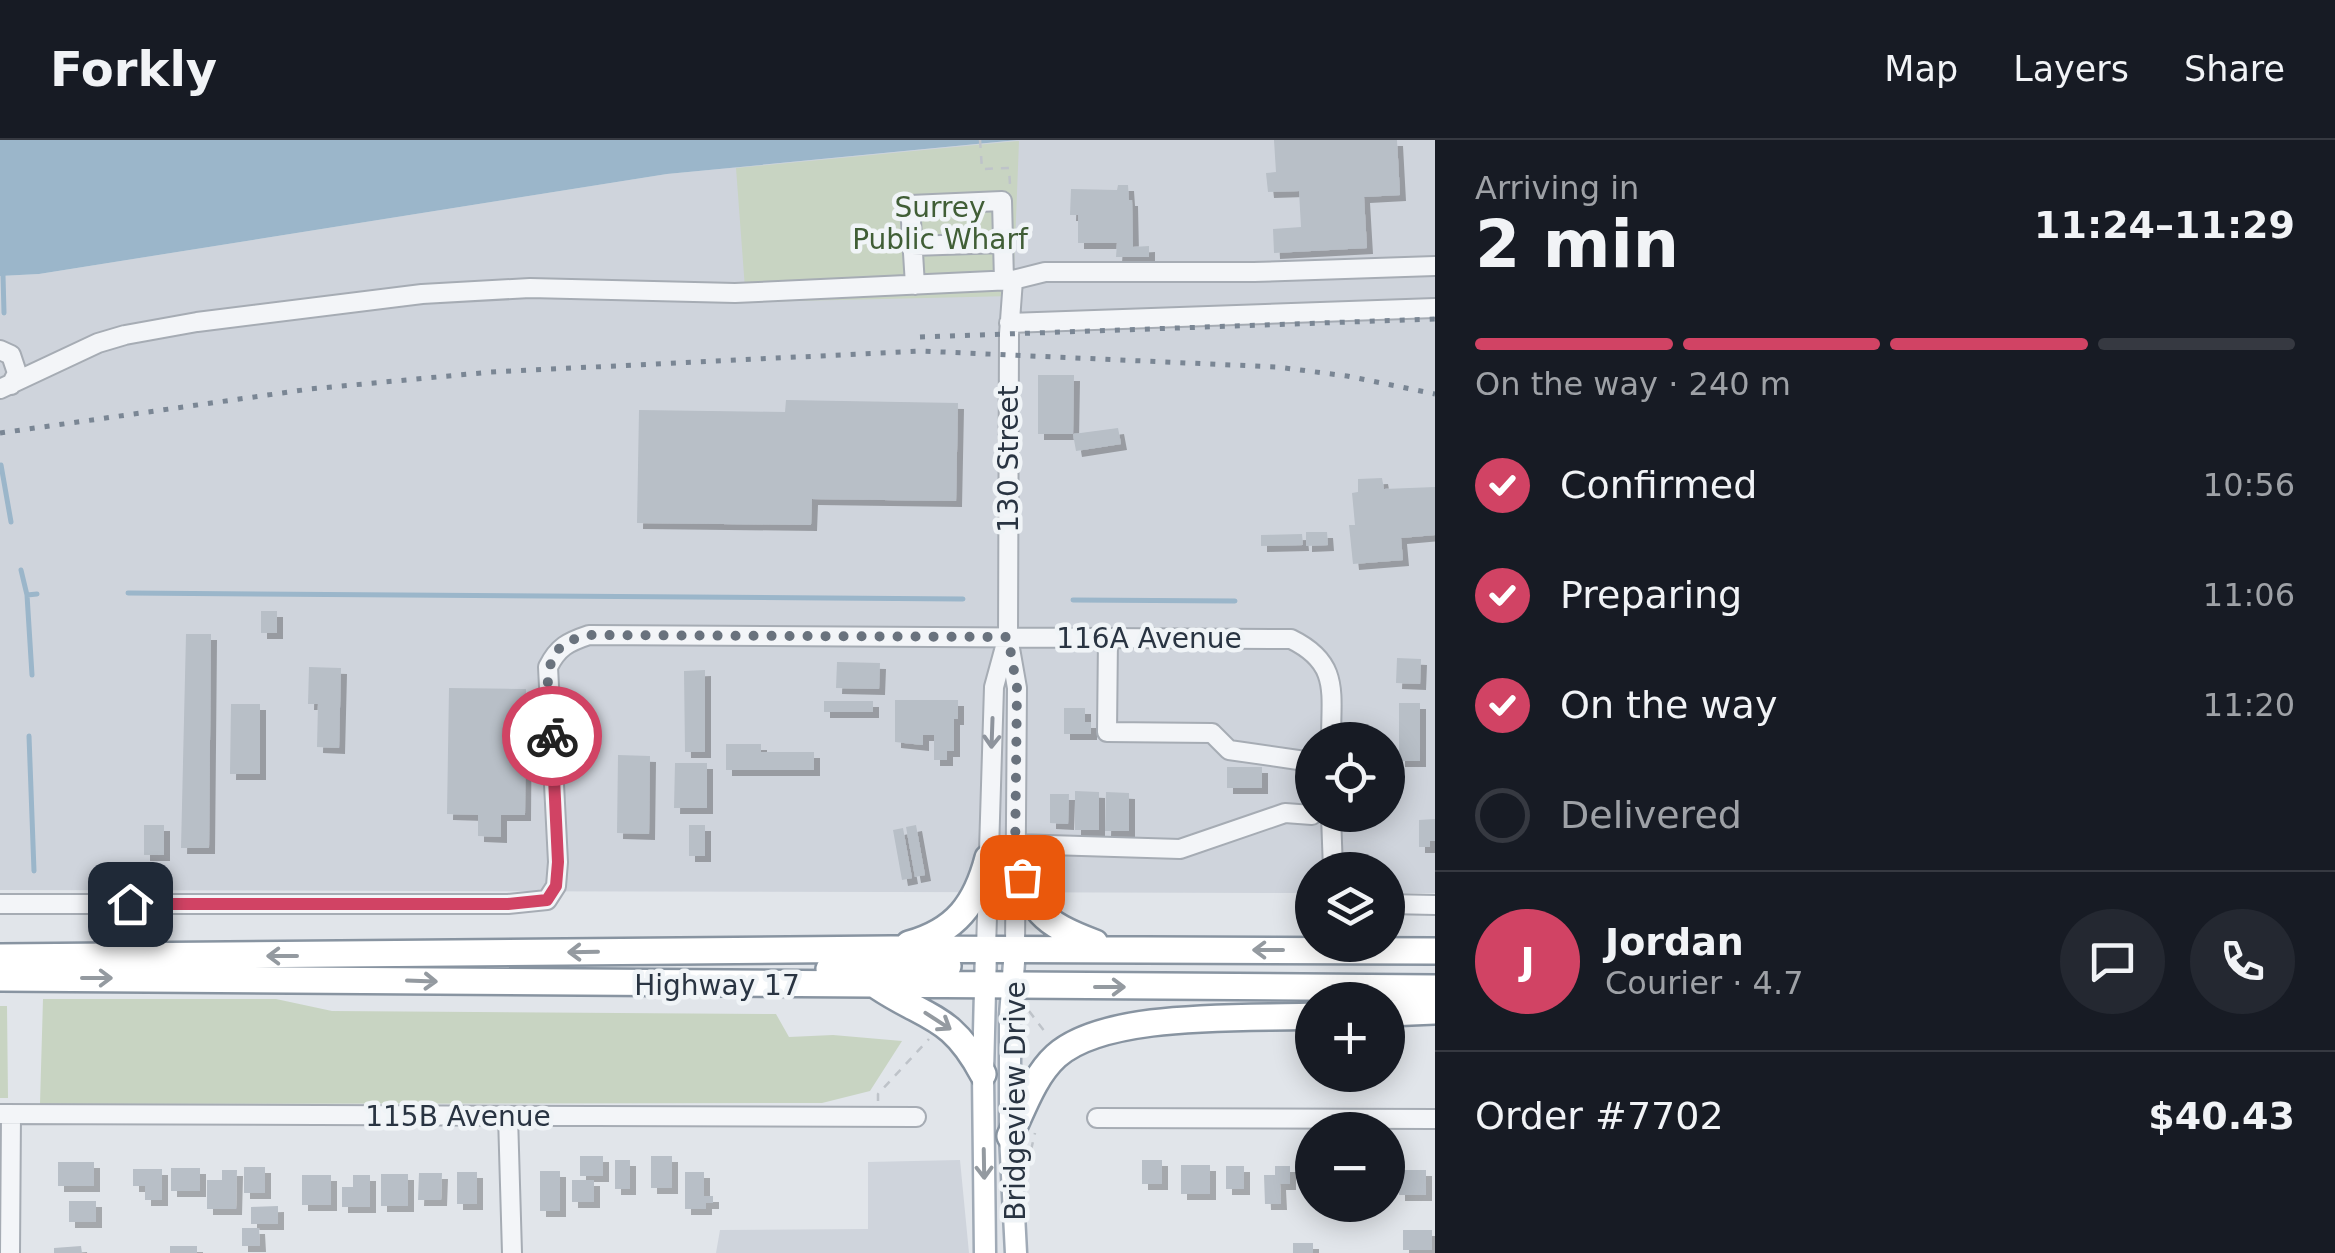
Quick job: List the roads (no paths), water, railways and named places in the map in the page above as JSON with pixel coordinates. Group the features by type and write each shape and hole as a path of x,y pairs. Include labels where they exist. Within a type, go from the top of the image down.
{"highway":[{"path":"1015,851 1028,896 1044,918 1064,931 1114,950"},
{"path":"890,949 928,939 961,916 980,890 988,858"},
{"name":"Highway 17","path":"0,957 890,949 985,966 1012,986 1435,988"},
{"name":"Highway 17","path":"0,978 877,986 985,966 1015,949 1435,950"},
{"path":"521,984 617,971 985,966"},
{"path":"877,986 946,1023 967,1045 982,1074"},
{"path":"1405,1012 1435,1011"},
{"path":"1010,1136 1030,1092 1049,1063 1060,1052 1089,1037 1147,1024 1295,1017"}],"main road":[{"name":"Bridgeview Drive","path":"1015,949 1010,1136 1016,1253"},
{"name":"Bridgeview Drive","path":"984,1253 985,966"}],"street":[{"name":"130 Street","path":"912,246 910,205 1002,200 1009,280 1008,637 1017,688 1015,949"},
{"path":"914,285 912,246 1003,244"},
{"path":"5,387 98,343 125,335 197,322 422,294 530,288 736,292 1009,280 1044,272 1254,272 1435,266"},
{"path":"1009,323 1435,308"},
{"path":"0,350 11,354 17,372 5,387"},
{"name":"116A Avenue","path":"0,904 508,904 547,900 556,886 558,862 548,667 555,652 566,643 589,635 1291,639 1310,648 1325,663 1331,690 1331,722"},
{"name":"130 Street","path":"985,966 994,688 1008,637"},
{"path":"1108,638 1106,732 1212,733 1228,750 1295,760"},
{"path":"1015,851 1180,849 1284,813 1295,813"},
{"path":"1405,904 1435,905"},
{"path":"6,1114 10,1253"},
{"name":"115B Avenue","path":"6,1114 916,1117"},
{"path":"508,1116 512,1253"},
{"path":"1097,1118 1435,1119"}],"water":[{"path":"0,140 1019,140 667,174 39,274 0,276"}],"waterway":[{"path":"3,275 4,313"},
{"path":"1,465 11,522"},
{"path":"21,570 27,595 37,594"},
{"path":"128,593 963,599"},
{"path":"27,595 32,675"},
{"path":"1073,600 1235,601"},
{"path":"29,736 34,871"}],"railway":[{"path":"920,337 1435,319"},
{"path":"0,433 310,389 491,372 921,351 1277,367 1435,394"}],"park label":[{"name":"Surrey Public Wharf","path":"940,223"}]}
